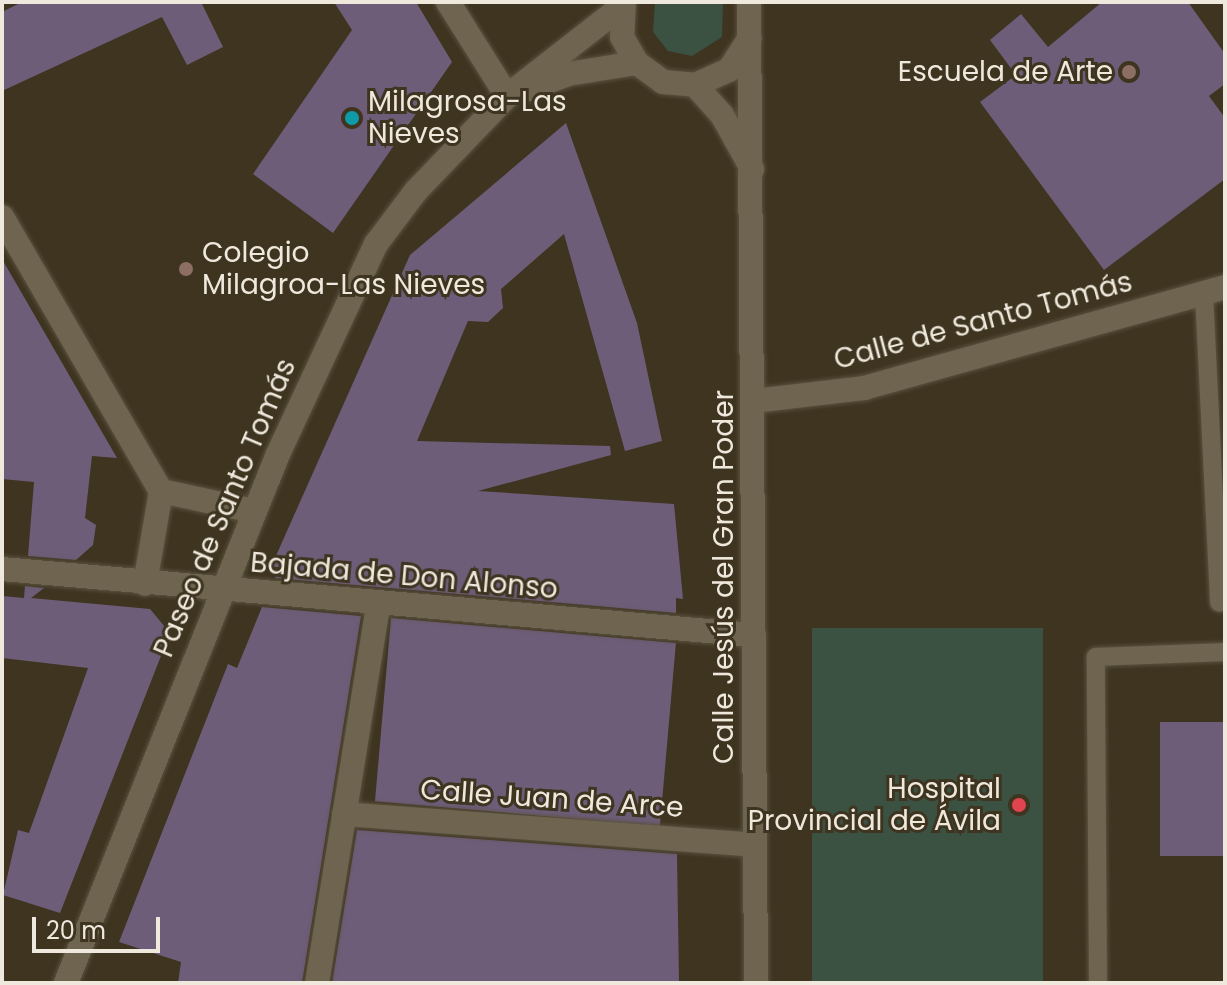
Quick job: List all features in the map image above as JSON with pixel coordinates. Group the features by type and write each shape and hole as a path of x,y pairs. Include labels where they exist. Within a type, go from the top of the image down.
{"street":[{"path":"448,2 507,96"},
{"name":"Calle Jesús del Gran Poder","path":"749,2 753,171 756,983"},
{"path":"623,4 622,37 637,63 663,82 695,85 729,70 750,38"},
{"name":"Paseo de Santo Tomás","path":"66,983 254,511 376,244 416,191 507,96 623,4"},
{"name":"Paseo de Santo Tomás","path":"507,96 568,74 637,63"},
{"name":"Calle Jesús del Gran Poder","path":"695,85 722,115 753,171"},
{"path":"2,217 161,491 145,584"},
{"name":"Calle de Santo Tomás","path":"754,401 864,388 1214,290"},
{"path":"161,491 254,511"},
{"name":"Bajada de Don Alonso","path":"2,569 378,605 754,635"},
{"path":"317,983 378,605"},
{"name":"Calle Juan de Arce","path":"344,814 755,845"}],"lane":[{"path":"1214,290 1219,603"},
{"path":"1098,983 1096,657 1225,652"}],"green space":[{"path":"655,2 723,2 722,37 692,56 668,51 653,32"},
{"path":"812,628 1043,628 1043,983 812,983"}],"building":[{"path":"22,2 201,2 223,47 187,65 162,17 2,91 2,12"},
{"name":"Milagrosa-Las Nieves","path":"334,2 416,2 452,62 333,233 253,174 352,30"},
{"path":"1102,2 1188,2 1225,54 1225,84 1209,96 1225,118 1225,179 1104,270 980,102 1016,75 990,40 1021,14 1048,47"},
{"path":"566,123 637,323 662,441 625,451 564,234 501,289 503,308 488,322 468,321 417,441 610,446 611,455 478,491 674,504 683,599 676,598 676,613 275,578 279,567 271,567 410,255"},
{"path":"2,259 117,458 92,456 85,518 96,525 93,545 76,560 28,556 34,482 2,479"},
{"path":"25,586 44,588 31,598 150,609 170,633 60,913 3,895 18,830 29,833 88,668 2,658 2,596 24,598"},
{"path":"262,607 361,616 302,983 178,983 181,962 119,942 228,664 237,668"},
{"path":"391,618 676,643 660,826 375,801"},
{"path":"1160,722 1225,722 1225,856 1160,856"},
{"path":"357,830 677,854 679,983 332,983"}],"place":[{"name":"Escuela de Arte","path":"1129,72"},
{"name":"Milagrosa-Las Nieves","path":"352,118"},
{"name":"Colegio Milagroa-Las Nieves","path":"186,269"},
{"name":"Hospital Provincial de Ávila","path":"1019,805"}]}
